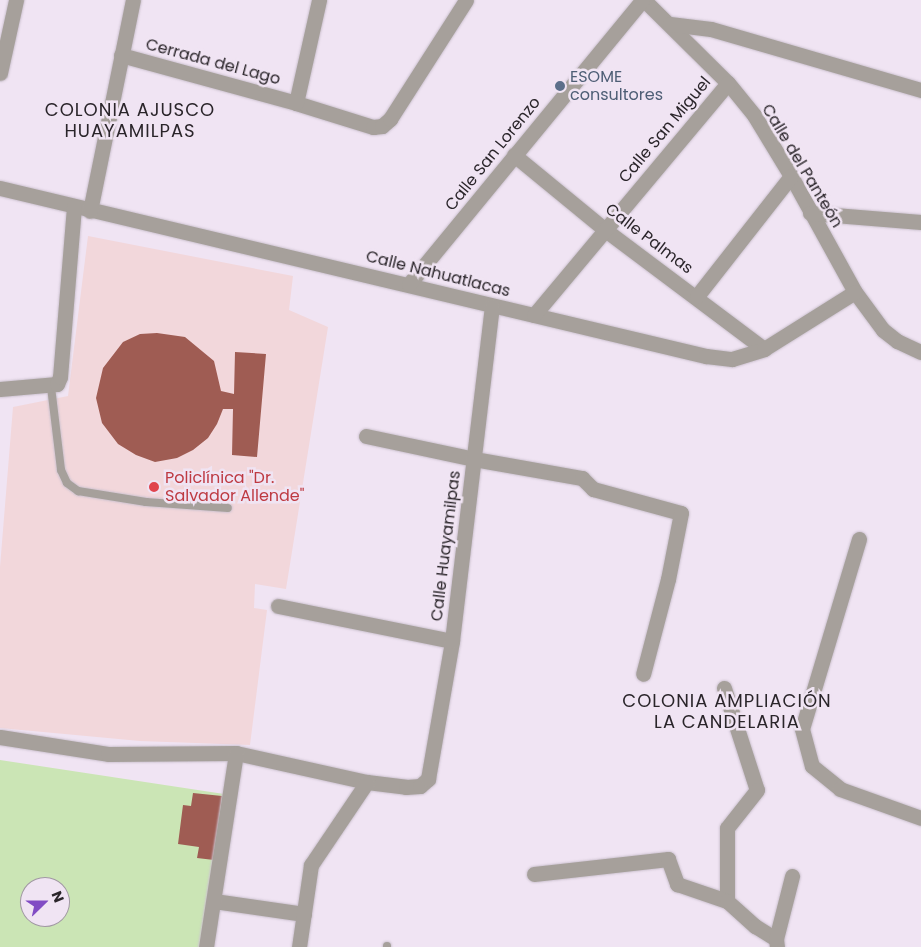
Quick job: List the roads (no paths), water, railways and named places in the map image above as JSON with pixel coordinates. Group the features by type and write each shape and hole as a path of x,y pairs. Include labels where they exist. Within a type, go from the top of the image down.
{"street":[{"path":"0,73 16,0"},
{"path":"90,211 133,0"},
{"name":"Cerrada del Lago","path":"296,103 318,0"},
{"name":"Cerrada del Lago","path":"121,55 296,103 373,127 382,126 390,119 466,0"},
{"name":"Calle del Panteón","path":"643,0 670,24 728,84 754,115 791,176 855,292 883,330 897,341 921,352"},
{"name":"Calle San Lorenzo","path":"409,284 643,0"},
{"path":"670,24 711,29 921,90"},
{"name":"Calle San Miguel","path":"534,314 728,84"},
{"name":"Calle Palmas","path":"514,155 604,229 697,296 764,349"},
{"path":"697,296 791,176"},
{"name":"Calle Nahuatlacas","path":"0,188 90,211 409,284 492,306 534,314 706,356 732,359 764,349 855,292"},
{"path":"0,390 55,382 74,207"},
{"path":"810,213 921,222"},
{"name":"Calle Huayamilpas","path":"367,782 406,788 420,786 428,779 432,766 452,641 492,306"},
{"path":"366,436 474,459 582,478 593,489 681,513 668,580 643,674"},
{"path":"859,539 802,729 812,766 840,789 921,818"},
{"path":"278,606 452,641"},
{"path":"724,688 757,790 726,828 727,902"},
{"path":"0,736 108,754 236,753 367,782 311,865 299,947"},
{"path":"206,947 236,753"},
{"path":"534,874 668,859 677,884 727,902 777,943 792,876"},
{"path":"214,900 304,914"}],"lane":[{"path":"55,382 61,470 67,483 78,491 146,502 228,508"}],"place":[{"name":"ESOME consultores","path":"560,86"},
{"name":"Policlínica \"Dr. Salvador Allende\"","path":"154,487"}],"district":[{"name":"COLONIA AJUSCO HUAYAMILPAS","path":"130,121"},
{"name":"COLONIA AMPLIACIÓN LA CANDELARIA","path":"727,712"}]}
